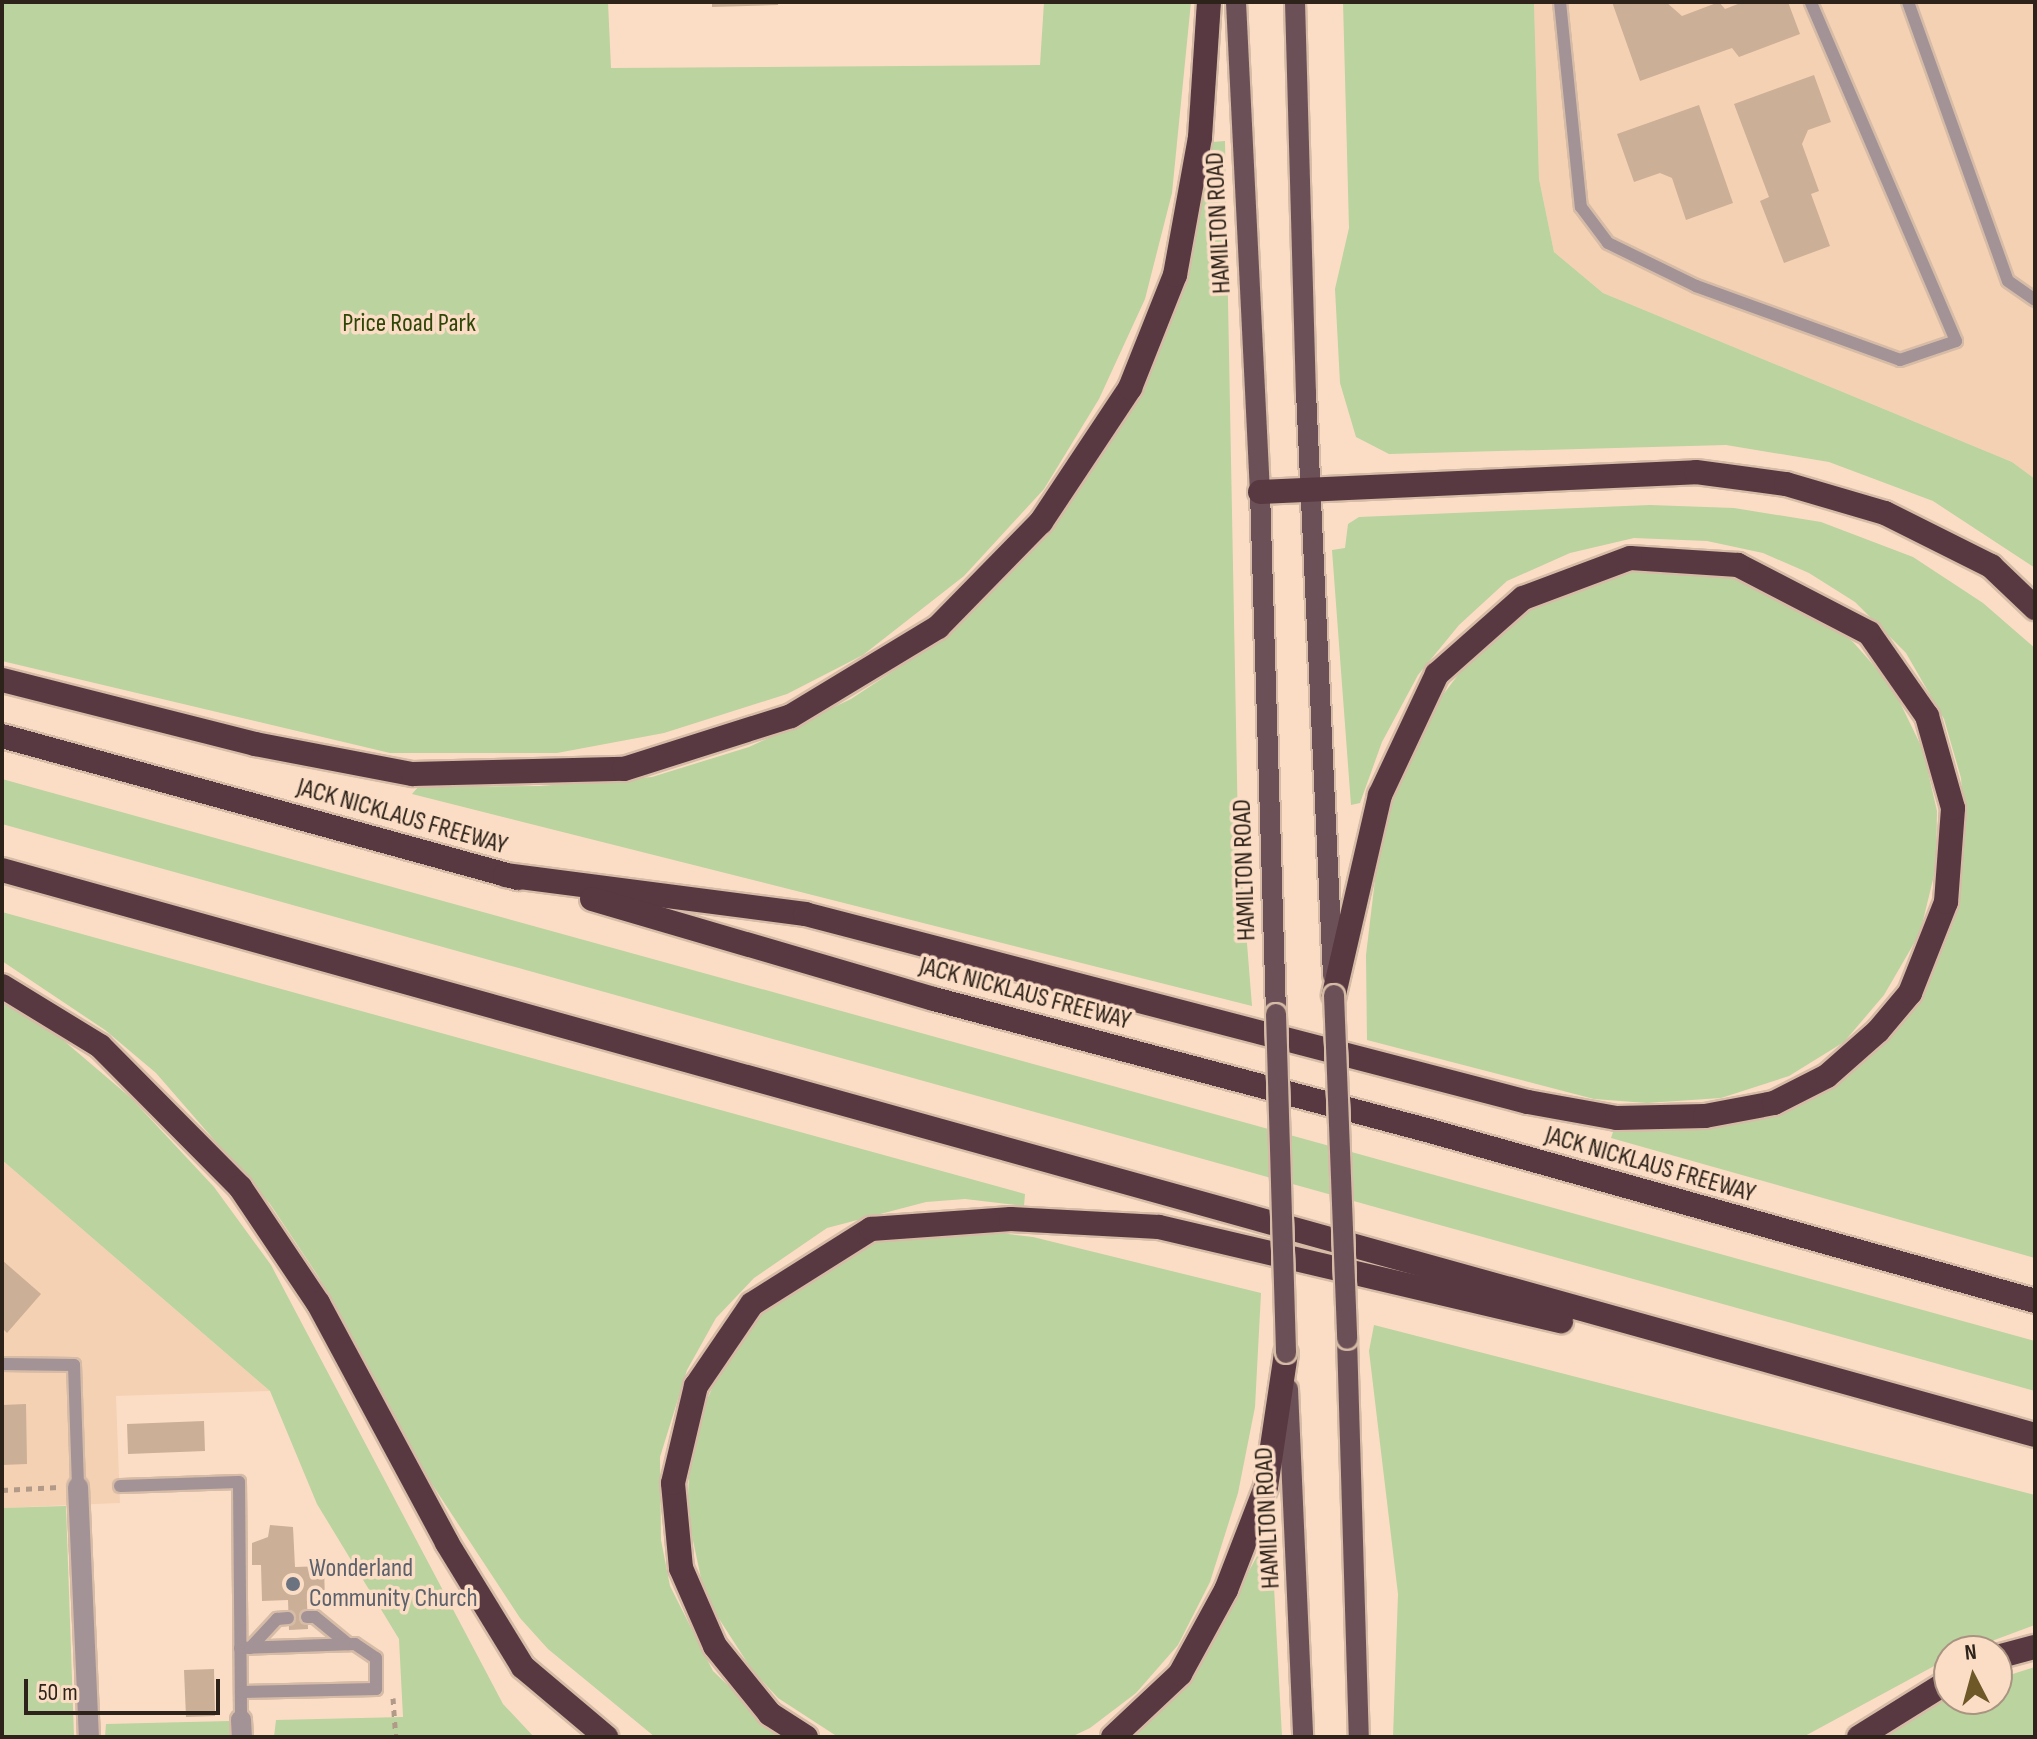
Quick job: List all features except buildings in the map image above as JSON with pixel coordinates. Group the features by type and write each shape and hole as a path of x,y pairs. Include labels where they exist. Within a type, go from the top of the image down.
{"highway":[{"path":"2,680 255,744 413,774 624,769 791,716 938,627 1041,522 1130,388 1175,275 1200,137 1209,2"},
{"path":"1260,492 1312,487 1696,472 1786,484 1885,513 1991,566 2035,608"},
{"path":"505,875 805,914 1528,1102 1617,1118 1705,1116 1774,1103 1827,1076 1878,1031 1910,993 1946,902 1953,808 1927,716 1869,633 1738,565 1630,558 1523,598 1437,674 1386,782 1334,995"},
{"name":"JACK NICKLAUS FREEWAY","path":"2,736 505,875 934,999 1430,1131 2035,1301"},
{"path":"2,870 2035,1435"},
{"path":"2,986 100,1046 240,1187 318,1303 447,1543 523,1667 606,1737"},
{"path":"806,1737 770,1714 715,1646 681,1568 673,1483 696,1386 752,1304 871,1229 1011,1219 1159,1227 1956,1413"},
{"path":"1113,1737 1180,1674 1226,1590 1266,1487 1286,1353"},
{"path":"2013,1653 2035,1647"},
{"path":"1859,1737 1933,1691"}],"main road":[{"name":"HAMILTON ROAD","path":"1236,2 1260,492 1286,1353 1303,1737"},
{"path":"1295,2 1347,1339 1359,1737"}],"street":[{"path":"78,1487 89,1737"}],"lane":[{"path":"1560,2 1581,207 1608,243 1696,286 1900,360 1956,341 1811,2"},
{"path":"1908,2 2008,281 2035,300"},
{"path":"2,1364 74,1365 78,1487"},
{"path":"120,1486 239,1482 245,1648 242,1729"},
{"path":"241,1692 376,1689 376,1658 348,1644 315,1617 307,1617"},
{"path":"245,1648 277,1619 288,1618"},
{"path":"245,1648 348,1644"}],"path":[{"path":"391,1682 396,1737"}],"shaded area":[{"path":"1534,2 2035,2 2035,479 2012,462 1603,293 1554,252 1539,179"},
{"path":"2,1160 270,1391 116,1396 120,1503 2,1508"}],"green space":[{"name":"Price Road Park","path":"2,2 608,2 611,68 1040,65 1044,2 1191,2 1172,193 1145,299 1099,399 1044,489 964,576 863,655 787,694 664,733 557,753 390,753 2,661"},
{"path":"1343,2 1534,2 1539,179 1554,252 1603,293 2012,462 2035,479 2035,568 1933,501 1829,462 1726,445 1389,454 1356,437 1340,383 1335,289 1349,228"},
{"path":"1225,141 1238,831 1252,1006 412,794 418,787 540,786 652,777 749,747 851,699 948,635 1016,566 1078,491 1134,402 1194,235 1212,142"},
{"path":"1650,505 1734,508 1821,522 1913,557 1983,603 2035,648 2035,1258 1611,1138 1614,1129 1698,1127 1755,1118 1901,1021 1929,983 1954,921 1965,832 1961,778 1944,719 1906,653 1855,602 1809,573 1763,553 1707,541 1634,538 1570,553 1507,581 1459,625 1418,675 1382,742 1360,803 1351,805 1332,550 1345,548 1348,524 1359,517"},
{"path":"1633,569 1737,577 1798,602 1853,642 1892,686 1923,750 1937,811 1936,867 1920,933 1884,995 1844,1042 1789,1076 1721,1098 1647,1103 1594,1099 1367,1040 1366,955 1378,855 1398,784 1439,700 1483,642 1531,604"},
{"path":"2,779 2035,1341 2035,1391 2,824"},
{"path":"2,912 1025,1194 1024,1206 965,1199 926,1202 827,1228 754,1278 716,1318 687,1370 660,1457 661,1540 670,1586 713,1671 782,1737 655,1737 548,1649 520,1618 428,1478 318,1276 270,1204 156,1073 105,1030 2,961"},
{"path":"2,1000 63,1040 131,1098 214,1187 271,1265 503,1704 534,1737 274,1737 276,1720 403,1717 399,1639 317,1504 270,1391 2,1160"},
{"path":"985,1231 1033,1237 1261,1293 1255,1407 1238,1493 1210,1582 1178,1645 1136,1693 1090,1728 1071,1737 838,1737 778,1698 752,1670 705,1597 687,1512 690,1459 701,1413 722,1366 751,1322 783,1292 835,1259 888,1238"},
{"path":"1374,1325 2035,1495 2035,1625 2008,1635 1933,1635 1933,1667 1803,1737 1393,1737 1398,1594 1369,1351"},
{"path":"66,1506 74,1737 2,1737 2,1508"},
{"path":"1262,1547 1272,1549 1282,1737 1130,1737 1189,1681"},
{"path":"2035,1667 2035,1737 1871,1737 1933,1706 1933,1715 2013,1715 2013,1674"},
{"path":"230,1721 231,1737 105,1737 106,1724"}],"place":[{"name":"Wonderland Community Church","path":"293,1584"}]}
